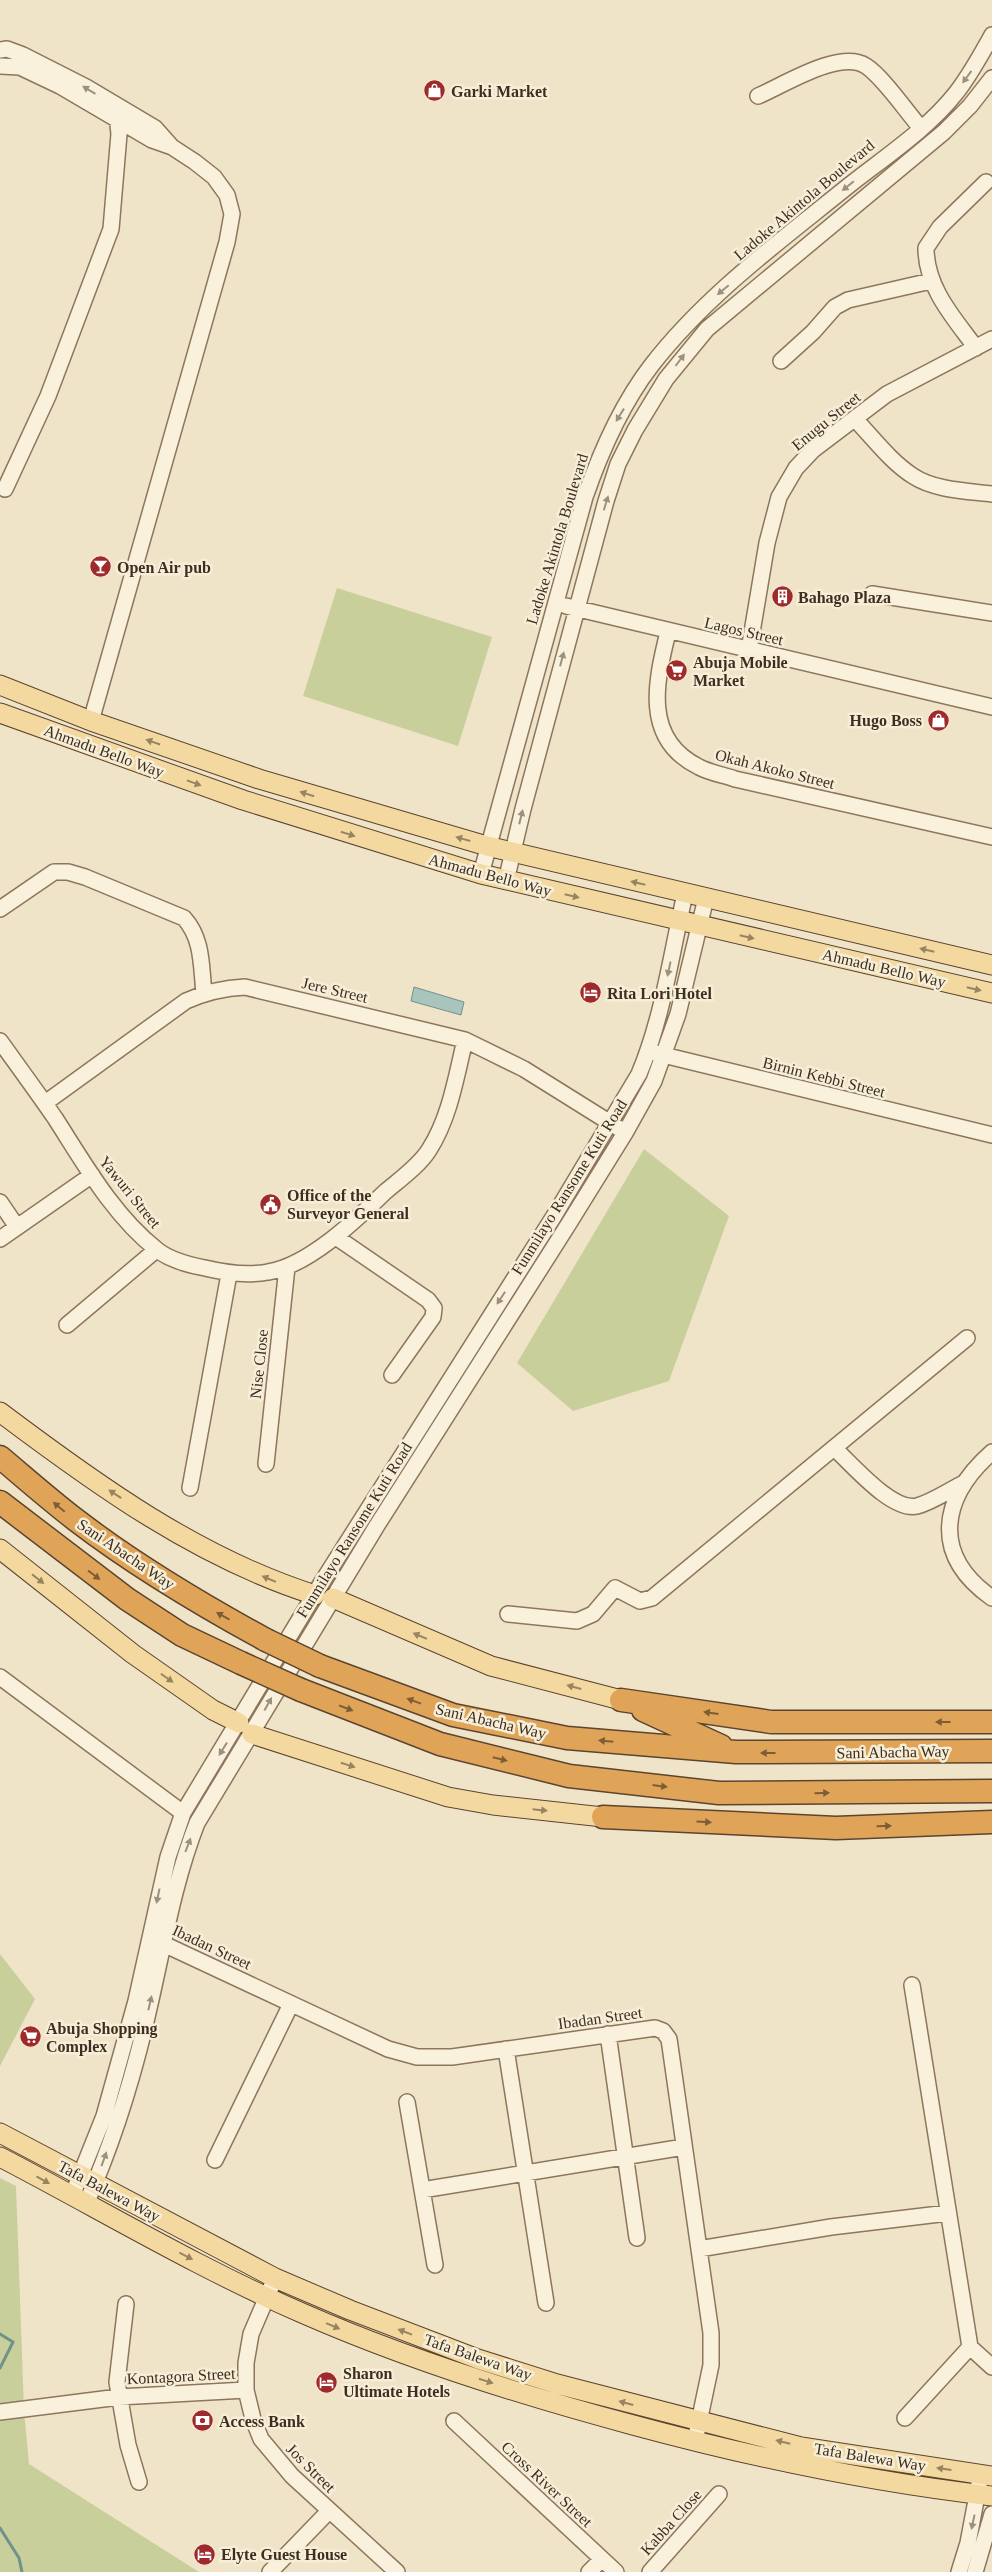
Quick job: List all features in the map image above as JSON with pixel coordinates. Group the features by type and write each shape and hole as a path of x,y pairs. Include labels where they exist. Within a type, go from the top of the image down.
{"highway":[{"name":"Sani Abacha Way","path":"0,1457 75,1520 204,1606 266,1640 320,1666 452,1715 567,1738 736,1752 987,1750"},
{"name":"Sani Abacha Way","path":"0,1502 127,1599 182,1635 301,1690 440,1744 569,1776 719,1793 992,1791"},
{"path":"621,1700 771,1722 992,1722"},
{"path":"621,1700 736,1752"},
{"path":"603,1817 719,1793"},
{"path":"603,1817 836,1828 992,1822"}],"main road":[{"name":"Ahmadu Bello Way","path":"0,686 91,721 311,795 487,846 992,965"},
{"name":"Ahmadu Bello Way","path":"0,713 243,800 481,874 992,993"},
{"path":"0,1412 70,1465 156,1521 241,1568 276,1583 324,1597 491,1666 621,1700"},
{"path":"0,1549 133,1654 213,1710 245,1729 448,1797 493,1805 603,1817"},
{"name":"Tafa Balewa Way","path":"0,2133 275,2278 350,2310 478,2359 557,2384 699,2422 801,2446 987,2475"},
{"name":"Tafa Balewa Way","path":"0,2157 79,2200 266,2296 345,2331 472,2377 550,2403 760,2458 861,2477 985,2496"}],"street":[{"name":"Ladoke Akintola Boulevard","path":"481,874 487,846 585,497 599,458 616,421 650,367 693,318 715,297 920,128 955,95 992,36"},
{"path":"0,50 7,49 42,64 117,113 152,140 172,147 214,177 227,195 232,214 227,242 91,721"},
{"path":"758,96 831,63 849,60 866,66 920,128"},
{"path":"0,66 20,67 117,113"},
{"path":"506,881 575,608 618,464 635,430 684,354 727,311 944,132 970,106 992,78"},
{"path":"5,489 48,396 111,230 119,134 117,113"},
{"path":"976,348 945,306 932,281 926,258 926,248 940,227 986,182"},
{"path":"781,361 813,332 835,307 848,300 932,281"},
{"name":"Enugu Street","path":"749,650 767,543 779,497 796,468 813,450 887,394 992,339"},
{"path":"854,419 897,463 914,477 932,484 992,494"},
{"path":"872,594 992,613"},
{"name":"Lagos Street","path":"554,604 992,708"},
{"name":"Okah Akoko Street","path":"668,632 656,694 658,717 668,739 680,754 699,767 736,779 992,837"},
{"path":"0,909 54,872 68,872 85,877 184,918 193,928 198,940 204,993"},
{"name":"Funmilayo Ransome Kuti Road","path":"157,1941 197,1823 245,1729 611,1124 639,1074 649,1050 685,894"},
{"name":"Funmilayo Ransome Kuti Road","path":"324,1597 626,1133 665,1056 678,1014 706,898"},
{"name":"Jere Street","path":"45,1103 186,1001 204,993 245,987 465,1040 524,1069 626,1133"},
{"name":"Yawuri Street","path":"0,1041 45,1103 92,1175 127,1221 156,1250 191,1265 229,1274 269,1272 287,1268 336,1237 427,1153 440,1132 465,1040"},
{"name":"Birnin Kebbi Street","path":"649,1050 665,1056 992,1135"},
{"path":"0,1240 92,1175"},
{"path":"0,1202 17,1227"},
{"path":"336,1237 428,1300 434,1308 433,1317 392,1376"},
{"path":"67,1324 156,1250"},
{"name":"Nise Close","path":"266,1464 287,1268"},
{"path":"190,1488 229,1274"},
{"path":"508,1614 577,1621 592,1614 614,1588 640,1601 652,1598 966,1338"},
{"path":"834,1448 891,1500 903,1506 916,1506 962,1484"},
{"path":"992,1452 962,1484 954,1501 949,1523 952,1548 962,1570 977,1588 992,1598"},
{"path":"0,1677 183,1813"},
{"name":"Funmilayo Ransome Kuti Road","path":"79,2200 116,2126 138,2052 157,1941 168,1856 183,1813 245,1729"},
{"name":"Ibadan Street","path":"157,1941 388,2050 417,2057 452,2057 656,2028 663,2031 669,2039 711,2333 711,2365 695,2442"},
{"path":"912,1985 970,2347 992,2367"},
{"path":"215,2160 291,2004"},
{"path":"608,2034 637,2238"},
{"path":"506,2048 546,2303"},
{"path":"407,2102 435,2265"},
{"path":"422,2190 684,2147"},
{"path":"699,2248 831,2227 948,2213"},
{"name":"Jos Street","path":"275,2278 251,2334 246,2362 246,2390 261,2439 273,2456 329,2511 397,2572"},
{"path":"126,2304 118,2364 119,2397 128,2445 139,2482"},
{"path":"905,2418 970,2347"},
{"name":"Kontagora Street","path":"0,2412 119,2397 246,2390"},
{"name":"Cross River Street","path":"454,2421 616,2572"},
{"path":"959,2572 985,2496 987,2475"},
{"name":"Kabba Close","path":"650,2572 719,2494"},
{"path":"270,2572 329,2511"},
{"path":"974,2572 992,2514"},
{"path":"589,2572 602,2559"}],"green space":[{"path":"337,588 492,637 458,746 303,696"},
{"path":"644,1149 729,1216 669,1381 573,1411 517,1363"},
{"path":"0,1954 35,1999 0,2066"},
{"path":"0,2178 16,2186 24,2410 29,2464 199,2572 0,2572"}],"water":[{"path":"414,987 464,1002 461,1015 411,1001"}],"waterway":[{"path":"0,2334 13,2342 0,2368"},
{"path":"0,2528 19,2558 22,2572"}],"place":[{"name":"Garki Market","path":"435,91"},
{"name":"Open Air pub","path":"101,567"},
{"name":"Bahago Plaza","path":"782,597"},
{"name":"Abuja Mobile Market","path":"677,671"},
{"name":"Hugo Boss","path":"938,720"},
{"name":"Rita Lori Hotel","path":"591,993"},
{"name":"Office of the Surveyor General","path":"271,1204"},
{"name":"Abuja Shopping Complex","path":"30,2037"},
{"name":"Sharon Ultimate Hotels","path":"327,2382"},
{"name":"Access Bank","path":"203,2421"},
{"name":"Elyte Guest House","path":"205,2554"}]}
